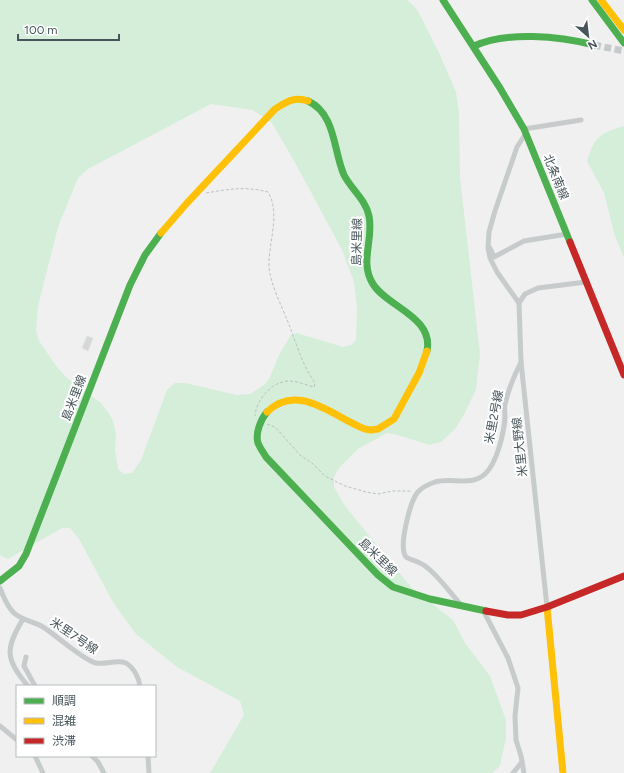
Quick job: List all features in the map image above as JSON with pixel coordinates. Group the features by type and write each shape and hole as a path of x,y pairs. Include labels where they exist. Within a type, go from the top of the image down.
{"main road":[{"name":"北条南線","path":"443,0 474,46 525,131 624,375"},
{"path":"592,0 624,43"},
{"path":"601,0 624,30"},
{"path":"474,46 487,40 527,37 571,39 594,45"},
{"name":"島米里線","path":"0,581 19,566 26,554 130,285 146,254 160,233 187,202 275,109 291,100 300,98 310,101 322,110 327,120 343,174 350,187 369,214 370,224 366,251 368,276 381,294 421,325 426,335 429,347 425,361 394,419 388,425 368,430 324,407 294,400 279,403 266,412 260,422 257,438 260,448 266,457 378,575 393,587 430,599 508,615 521,614 547,607 624,576"},
{"name":"米里大野線","path":"547,607 564,773"}],"street":[{"path":"581,120 525,131 517,148 497,204 489,232 488,244 492,263 519,303 525,294 538,288 586,282"},
{"path":"488,244 494,257 524,242 567,234"},
{"name":"米里大野線","path":"519,303 521,362 547,607"},
{"name":"米里2号線","path":"418,492 426,486 436,482 472,481 485,474 497,456 504,426 505,407 512,381 521,362"},
{"path":"418,492 411,506 405,528 404,550 406,557 426,566 462,606"},
{"name":"米里7号線","path":"0,588 12,612 23,619 42,626 95,663 103,664 121,662 127,664 139,678 140,685"},
{"path":"483,610 508,658 518,688 514,716 516,740 524,773"},
{"path":"23,619 13,636 10,650 12,664 27,685"},
{"path":"26,657 24,666 34,685"},
{"path":"0,726 16,739"},
{"path":"35,757 43,773"},
{"path":"93,757 98,762 104,773"},
{"path":"148,757 149,773"},
{"path":"513,773 522,762"}],"path":[{"path":"206,193 235,188 259,190 268,192 272,199 274,208 274,226 269,268 279,302 306,368 315,384 314,387 291,381 283,381 269,389 263,397 255,415 256,418 260,422 275,427 301,456 312,463 325,476 345,486 378,494 404,490 418,492"}],"green space":[{"path":"0,0 407,0 418,11 440,55 456,92 459,112 460,177 480,354 476,389 464,415 455,429 441,442 430,445 387,433 358,449 339,468 334,477 334,487 345,506 411,587 453,620 465,643 490,676 506,720 506,738 500,766 492,773 210,773 244,715 240,701 177,667 136,634 114,604 79,539 70,528 62,528 8,559 0,555","holes":["211,104 253,110 272,123 342,250 354,282 357,308 356,340 351,345 343,347 297,333 291,335 280,353 269,379 264,385 250,394 237,395 185,383 175,383 167,390 141,460 132,473 124,474 118,469 115,450 116,434 110,415 101,403 66,377 57,367 39,341 36,331 38,306 58,227 78,178 88,169"]},
{"path":"624,126 624,258 614,233 604,193 587,161 592,146 599,137 609,131"}],"building":[{"path":"87,336 93,338 88,351 82,348"}],"tunnel":[{"path":"594,45 624,51"}],"traffic: fast":[{"path":"443,0 500,88 524,129 570,242"},
{"path":"592,0 624,43"},
{"path":"474,46 487,41 502,38 533,36 565,39 594,45"},
{"path":"308,101 317,107 329,124 344,175 362,200 367,210 370,225 367,259 369,276 373,284 380,292 417,321 423,329 427,339 427,351"},
{"path":"0,581 19,566 26,554 130,285 145,255 161,233"},
{"path":"267,412 261,422 257,435 258,443 266,457 378,575 393,587 430,599 486,611"}],"traffic: slow":[{"path":"601,0 624,30"},
{"path":"161,233 275,109 295,99 308,101"},
{"path":"267,412 279,403 291,400 304,401 316,405 365,429 378,429 394,419 419,373 427,351"},
{"path":"547,607 563,773"}],"traffic: jam":[{"path":"570,242 624,375"},
{"path":"486,611 508,615 521,615 547,607 624,576"}]}
